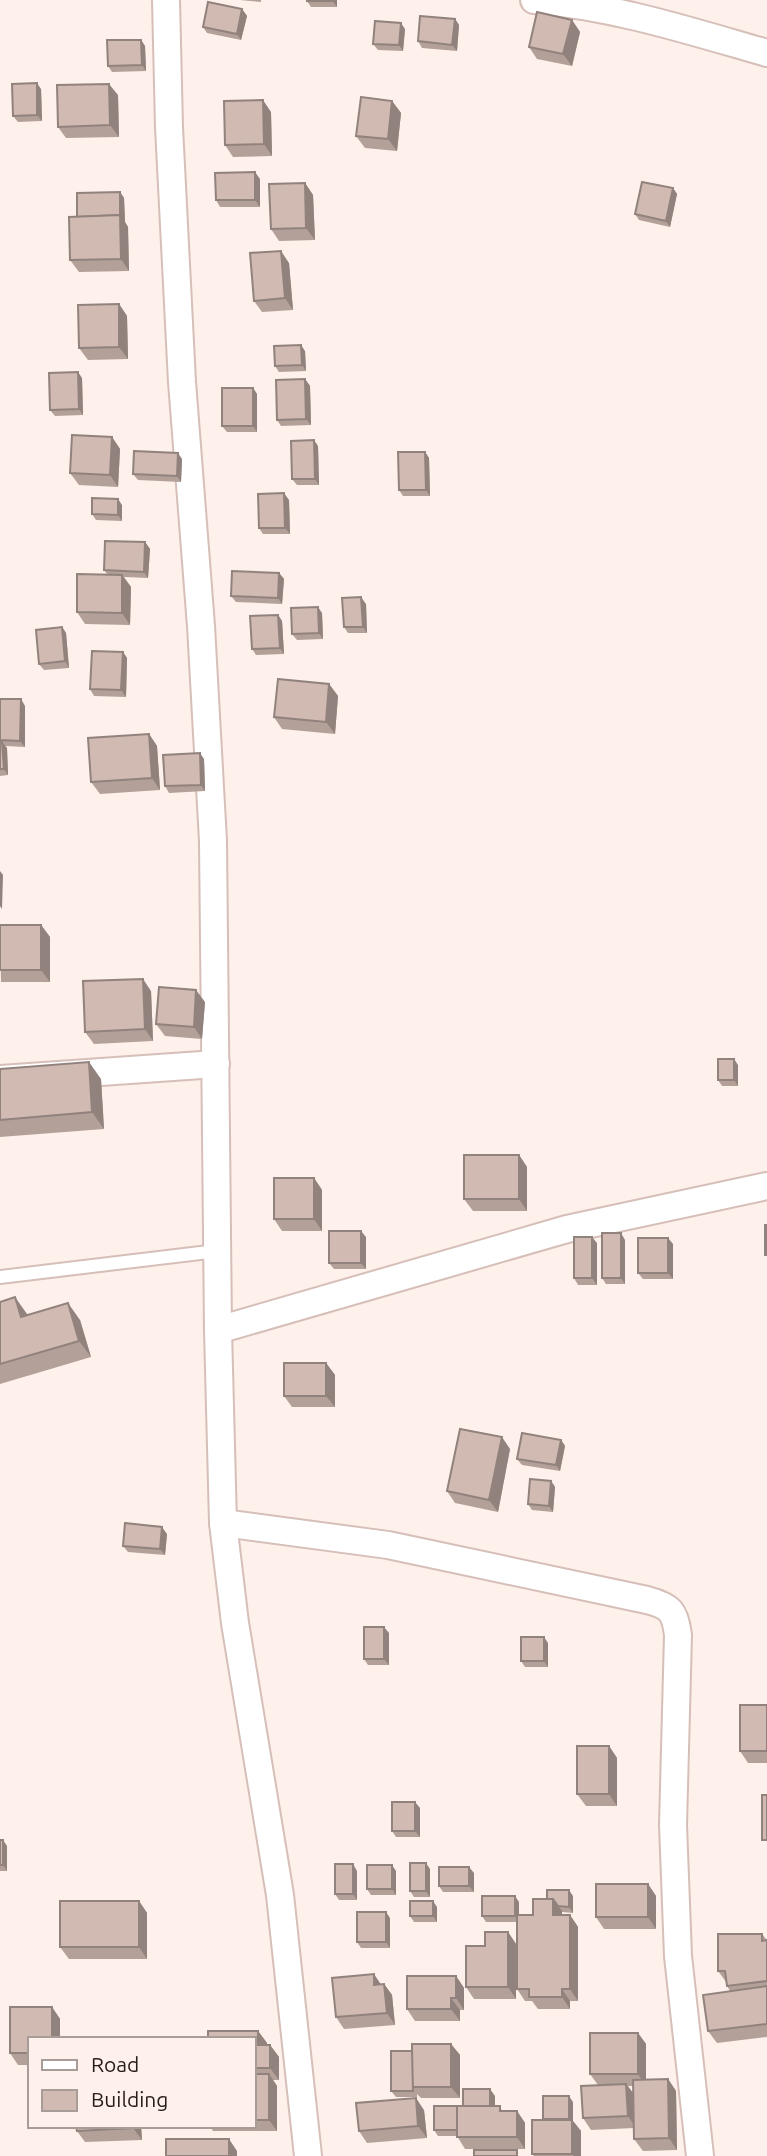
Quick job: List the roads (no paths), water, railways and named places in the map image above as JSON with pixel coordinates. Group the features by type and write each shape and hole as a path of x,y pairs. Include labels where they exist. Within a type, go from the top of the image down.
{"street":[{"path":"166,0 169,127 182,382 201,626 213,841 218,1330 223,1523 235,1623 280,1895 308,2156"},
{"path":"534,0 593,7 659,22 767,53"},
{"path":"0,1079 216,1064"},
{"path":"218,1330 567,1228 767,1186"},
{"path":"223,1523 388,1545 647,1600 664,1605 672,1611 678,1635 673,1825 678,1956 699,2156"}],"lane":[{"path":"0,1277 217,1251"}]}
